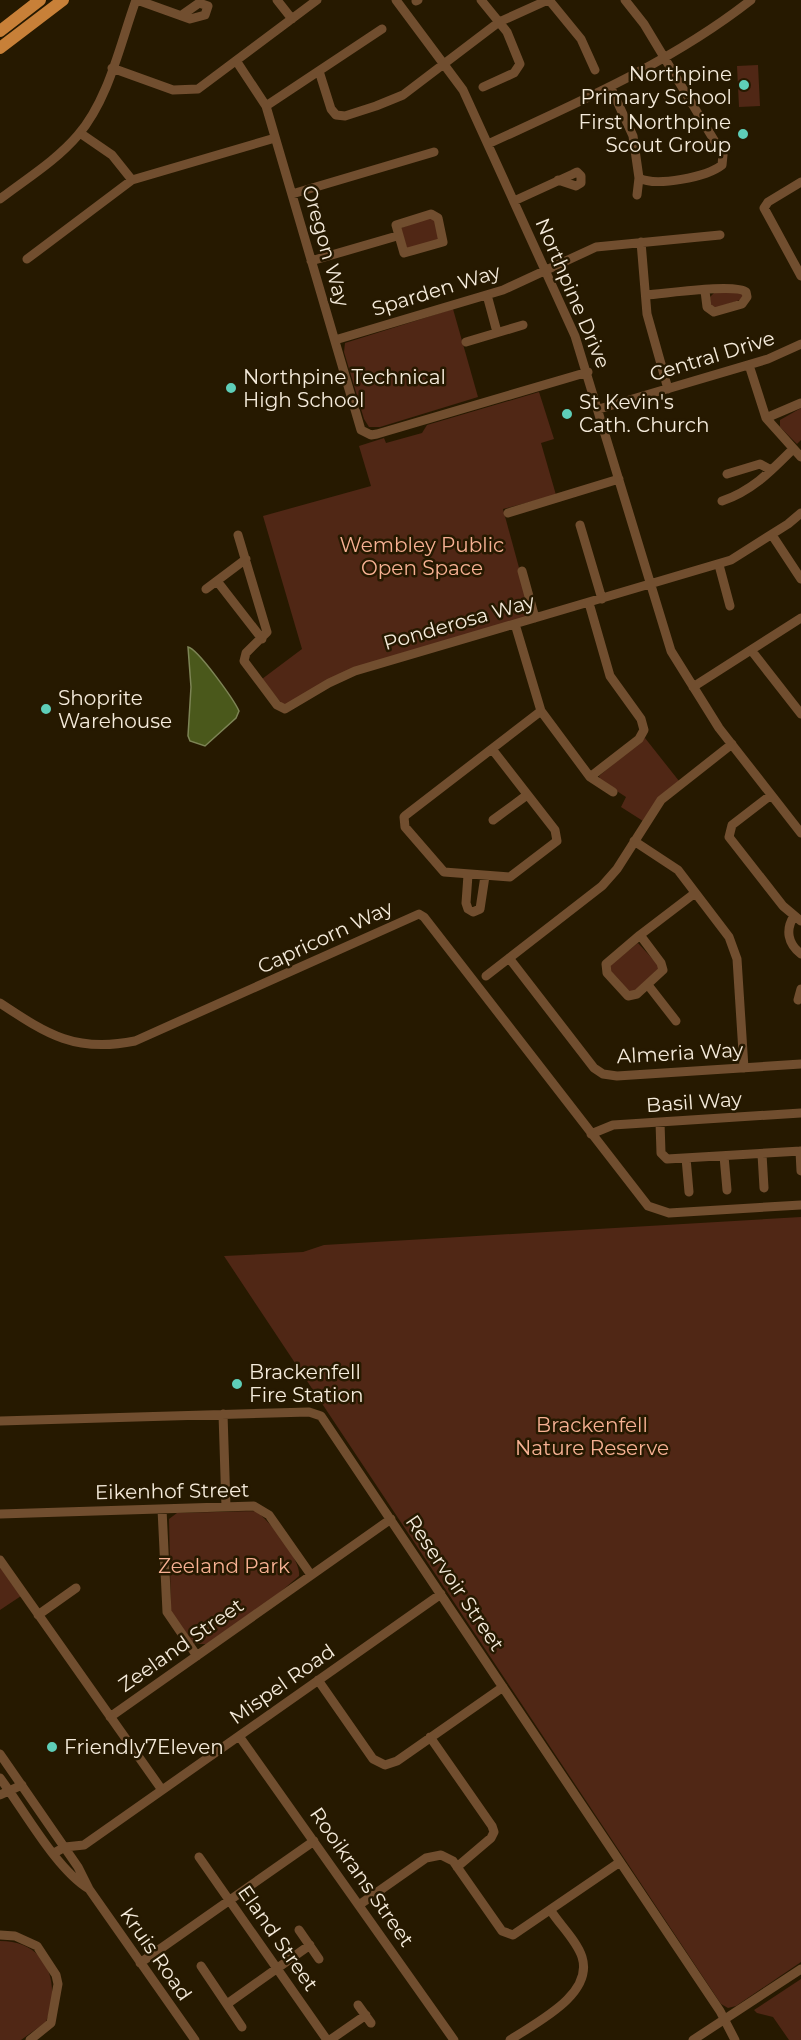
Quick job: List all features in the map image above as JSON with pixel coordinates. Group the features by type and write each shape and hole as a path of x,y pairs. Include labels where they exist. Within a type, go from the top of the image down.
{"main road":[{"path":"0,31 32,2 44,15"},
{"path":"0,48 44,15 56,2"}],"street":[{"path":"0,199 80,133 96,106 112,68 136,0 182,15"},
{"path":"277,0 292,19"},
{"path":"112,68 167,89 186,91 205,86 317,0"},
{"name":"Northpine Drive","path":"396,0 464,90 545,270 588,372 668,645 693,687 732,744 800,832"},
{"path":"481,0 507,32 520,67 514,73 483,87"},
{"path":"319,71 331,109 342,116 390,102 499,22 548,0 581,39 596,70"},
{"path":"625,0 663,56 724,160 720,167 700,177 648,181 639,178"},
{"path":"488,144 611,88 751,0"},
{"path":"266,106 382,29"},
{"name":"Oregon Way","path":"237,62 266,106 361,430 371,435 377,434 588,372"},
{"path":"611,88 633,136 639,178 638,195"},
{"path":"80,133 112,155 132,180"},
{"path":"27,259 132,180 275,138"},
{"path":"292,194 434,152"},
{"path":"514,201 558,180"},
{"path":"801,182 768,202 764,208 765,214 801,276"},
{"path":"433,213 438,218 444,240 440,245 406,254 401,250 397,236 397,224 433,213"},
{"name":"Sparden Way","path":"335,340 487,295 596,247 720,235"},
{"path":"311,261 397,236"},
{"path":"641,242 649,323 668,389"},
{"path":"646,295 705,291"},
{"path":"487,295 497,332"},
{"path":"466,342 523,325"},
{"name":"Central Drive","path":"598,409 749,365 801,344"},
{"path":"749,365 766,418 801,457"},
{"path":"766,418 801,403"},
{"path":"722,501 742,495 793,449"},
{"path":"726,474 758,464 765,465 771,470"},
{"path":"508,513 619,479"},
{"name":"Ponderosa Way","path":"262,639 246,653 244,661 277,705 285,709 355,671 718,565 736,558 801,513"},
{"path":"580,525 602,599"},
{"path":"217,581 262,639 267,630 238,535"},
{"path":"772,535 797,567 801,579"},
{"path":"206,589 246,560"},
{"path":"718,565 730,606"},
{"path":"522,571 536,618"},
{"path":"589,603 610,676 641,719 644,729 639,739 590,777"},
{"path":"693,687 801,618"},
{"path":"515,624 541,711 590,777 613,792"},
{"path":"751,650 801,714"},
{"path":"492,749 556,833 557,841 513,876 447,873 438,869 405,827 404,820 492,749 541,711"},
{"path":"486,976 602,886 617,869 661,800 732,744"},
{"path":"493,820 527,795"},
{"path":"771,795 732,825 728,834 783,906 797,918 788,934 791,944 801,954"},
{"path":"634,841 674,866 729,937 736,952 744,1068"},
{"path":"468,874 466,903 468,909 473,912 480,909 482,904 485,876"},
{"path":"640,936 663,967 661,974 634,996 626,995 606,967 610,959 695,893"},
{"name":"Capricorn Way","path":"0,1003 45,1032 64,1040 92,1046 135,1041 419,914 424,917 644,1203 669,1213 801,1205"},
{"name":"Almeria Way","path":"509,958 594,1068 603,1074 617,1076 801,1064"},
{"path":"648,985 676,1021"},
{"path":"798,1000 801,989"},
{"name":"Basil Way","path":"591,1134 613,1125 801,1113"},
{"path":"660,1122 663,1157 667,1159 800,1151 801,1171"},
{"path":"762,1154 764,1188"},
{"path":"724,1156 727,1190"},
{"path":"686,1158 689,1192"},
{"name":"Reservoir Street","path":"0,1421 309,1412 319,1414 720,2011 735,2040"},
{"path":"223,1414 226,1506"},
{"name":"Eikenhof Street","path":"0,1514 254,1506 266,1512 311,1575"},
{"path":"162,1509 167,1612 197,1656"},
{"name":"Zeeland Street","path":"110,1717 391,1519"},
{"path":"0,1560 162,1790"},
{"path":"38,1615 76,1588"},
{"name":"Mispel Road","path":"54,1853 65,1847 84,1845 441,1594"},
{"path":"318,1680 378,1764 391,1764 503,1687"},
{"name":"Rooikrans Street","path":"239,1736 454,2040"},
{"path":"430,1737 494,1832 491,1838 457,1867"},
{"name":"Kruis Road","path":"0,1754 65,1847 89,1889 195,2040"},
{"path":"4,1789 19,1781"},
{"name":"Kruis Road","path":"4,1789 78,1883 89,1889"},
{"path":"140,1963 314,1841"},
{"path":"78,1867 78,1856 84,1845"},
{"path":"360,1905 429,1857 445,1856 457,1867 507,1934 518,1933 620,1862"},
{"name":"Eland Street","path":"199,1857 328,2040"},
{"path":"510,2040 570,2000 579,1982 583,1966 581,1953 550,1911"},
{"path":"298,1930 319,1959"},
{"path":"0,1935 15,1936 37,1946 56,1975 57,1984 51,2023 30,2040"},
{"path":"227,2004 310,1945"},
{"path":"201,1966 242,2027"},
{"path":"693,2040 801,1969"},
{"path":"328,2040 369,2019 358,2005"}],"green space":[{"path":"758,65 760,106 739,107 737,66"},
{"path":"428,218 435,220 440,240 407,249 401,228"},
{"path":"742,292 743,299 716,308 711,305 710,297 714,293"},
{"path":"453,309 478,397 380,427 369,427 364,419 344,352 345,343"},
{"name":"Wembley Public Open Space","path":"539,392 554,439 541,443 556,495 503,509 530,608 527,617 354,668 290,704 282,704 262,679 302,649 263,516 371,486 359,446 384,438 386,443 422,433 427,425"},
{"path":"801,408 801,440 797,444 780,427 780,420"},
{"path":"645,738 679,781 643,821 621,807 626,797 600,780 599,776"},
{"path":"638,943 660,967 635,991 629,992 610,972 609,966"},
{"name":"Brackenfell Nature Reserve","path":"801,1217 801,1962 736,2006 728,2008 721,2004 224,1256 303,1252 324,1245"},
{"name":"Zeeland Park","path":"256,1511 290,1551 299,1569 299,1576 272,1599 206,1644 194,1644 171,1612 169,1519 177,1513"},
{"path":"0,1567 21,1596 0,1610"},
{"path":"0,1941 16,1943 29,1948 47,1967 51,1979 51,2007 46,2022 21,2040 0,2040"},
{"path":"801,1979 801,2040 789,2040 773,2017 754,2010"}],"shaded area":[{"path":"188,647 207,665 239,711 236,718 205,746 190,741 188,736 191,687"}],"place":[{"name":"Northpine Primary School","path":"744,85"},
{"name":"First Northpine Scout Group","path":"743,134"},
{"name":"Northpine Technical High School","path":"231,388"},
{"name":"St Kevin's Cath. Church","path":"567,414"},
{"name":"Shoprite Warehouse","path":"46,709"},
{"name":"Brackenfell Fire Station","path":"237,1384"},
{"name":"Friendly7Eleven","path":"52,1747"}]}
